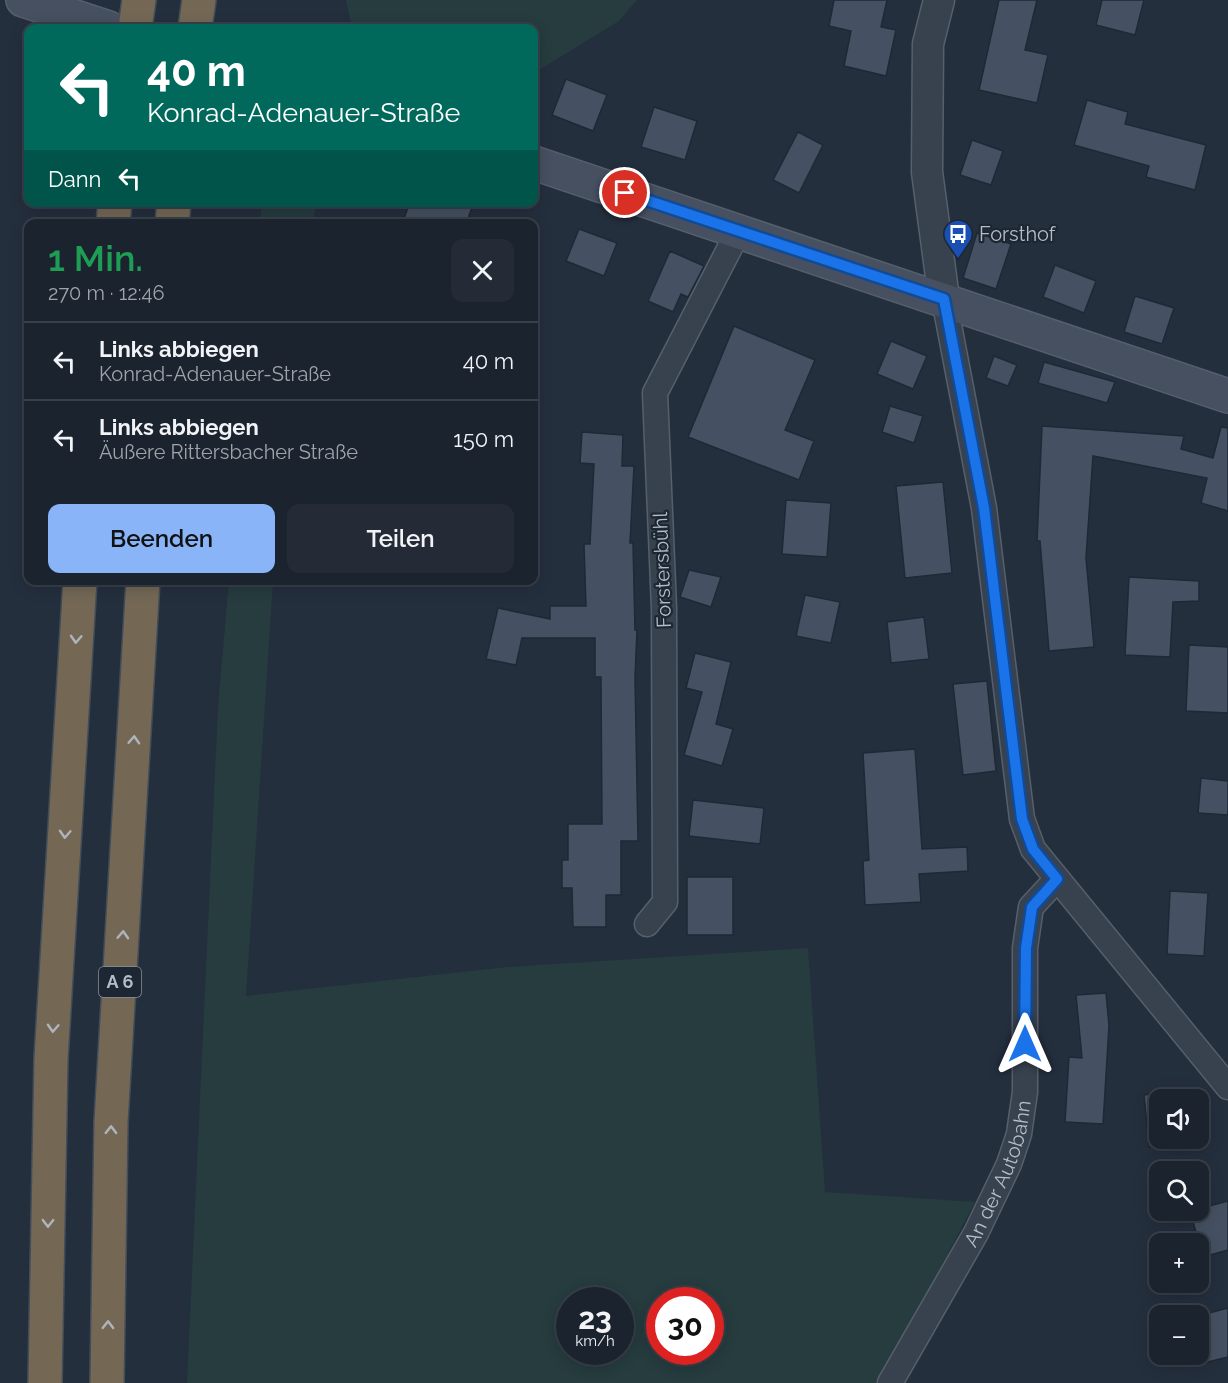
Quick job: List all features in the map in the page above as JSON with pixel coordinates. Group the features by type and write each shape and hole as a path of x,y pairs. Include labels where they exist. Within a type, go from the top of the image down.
{"highway":[{"path":"136,24 139,0"},
{"path":"196,24 199,0"},
{"path":"45,1383 51,1059 80,585"},
{"name":"A 6","path":"107,1383 111,1122 143,585"}],"main road":[{"path":"34,3 97,24"},
{"path":"538,164 1228,396"}],"street":[{"path":"939,0 928,45 927,172 944,299 984,508 1022,819 1033,849 1228,1088"},
{"name":"Forstersbühl","path":"647,924 665,902 664,608 655,393 739,230"},
{"name":"An der Autobahn","path":"890,1383 976,1233 1009,1164 1019,1134 1025,1092 1026,948 1032,907 1057,879"}],"green space":[{"path":"346,0 637,0 619,21 538,71 538,24 351,24"},
{"path":"262,207 315,207 314,219 260,219"},
{"path":"229,585 273,585 246,996 507,967 808,948 825,1192 975,1202 880,1383 187,1383 218,707"}],"building":[{"path":"834,0 887,0 881,27 896,30 886,76 844,66 851,31 829,26"},
{"path":"999,0 1037,0 1025,50 1048,55 1037,103 979,90"},
{"path":"1102,0 1144,0 1135,35 1096,25"},
{"path":"566,79 607,95 593,131 552,115"},
{"path":"1087,100 1128,112 1125,124 1206,145 1195,190 1146,177 1149,166 1074,145"},
{"path":"654,107 697,121 685,160 641,147"},
{"path":"798,132 823,145 799,193 773,180"},
{"path":"972,140 1003,151 991,185 960,175"},
{"path":"408,207 472,207 468,219 404,219"},
{"path":"579,229 617,243 604,276 566,261"},
{"path":"977,233 1011,244 996,289 963,278"},
{"path":"670,251 704,266 688,297 681,294 673,312 648,301"},
{"path":"1055,265 1096,281 1084,313 1043,297"},
{"path":"1135,296 1174,308 1162,344 1124,332"},
{"path":"734,326 815,360 785,430 814,441 799,480 688,437"},
{"path":"891,341 927,356 913,389 877,374"},
{"path":"994,356 1017,365 1008,386 986,378"},
{"path":"1044,362 1115,382 1107,403 1038,383"},
{"path":"890,406 923,416 914,443 882,432"},
{"path":"1042,426 1184,436 1181,449 1213,458 1221,427 1228,428 1228,511 1201,503 1207,478 1093,456 1086,558 1094,647 1049,651 1040,541 1037,541"},
{"path":"582,432 623,435 622,466 634,466 630,543 633,543 635,630 637,630 635,678 638,841 621,841 621,895 606,895 606,927 573,927 572,888 562,888 562,860 568,860 568,824 602,824 601,677 595,677 595,638 522,638 516,665 486,659 498,608 550,619 550,606 586,606 584,544 590,544 594,464 580,463"},
{"path":"943,482 952,573 905,578 896,486"},
{"path":"786,500 831,503 827,557 782,554"},
{"path":"689,570 721,577 711,607 680,597"},
{"path":"1129,577 1199,581 1199,601 1173,602 1170,657 1125,655"},
{"path":"805,595 840,602 831,643 796,636"},
{"path":"924,617 929,659 891,663 887,622"},
{"path":"1189,645 1228,647 1228,713 1186,711"},
{"path":"695,653 731,662 716,724 733,729 722,766 684,755 702,692 686,688"},
{"path":"987,681 996,771 963,775 953,684"},
{"path":"915,749 922,849 967,847 968,871 919,874 921,902 865,905 863,861 869,860 863,753"},
{"path":"1201,778 1228,781 1228,815 1198,813"},
{"path":"693,800 764,808 760,844 689,836"},
{"path":"687,877 733,877 733,935 687,935"},
{"path":"1170,891 1208,893 1204,956 1167,954"},
{"path":"1106,993 1109,1026 1103,1124 1065,1122 1069,1057 1082,1058 1076,995"},
{"path":"1149,1094 1149,1147 1144,1095"},
{"path":"1228,1201 1228,1250 1209,1255 1209,1233 1196,1233 1193,1221 1209,1221 1209,1206"},
{"path":"1228,1308 1228,1357 1209,1362 1209,1313"}],"place":[{"name":"Forsthof","path":"958,260"}],"route":[{"path":"625,193 944,299 984,508 1022,819 1033,849 1057,879 1032,907 1026,948 1025,1044"}]}
